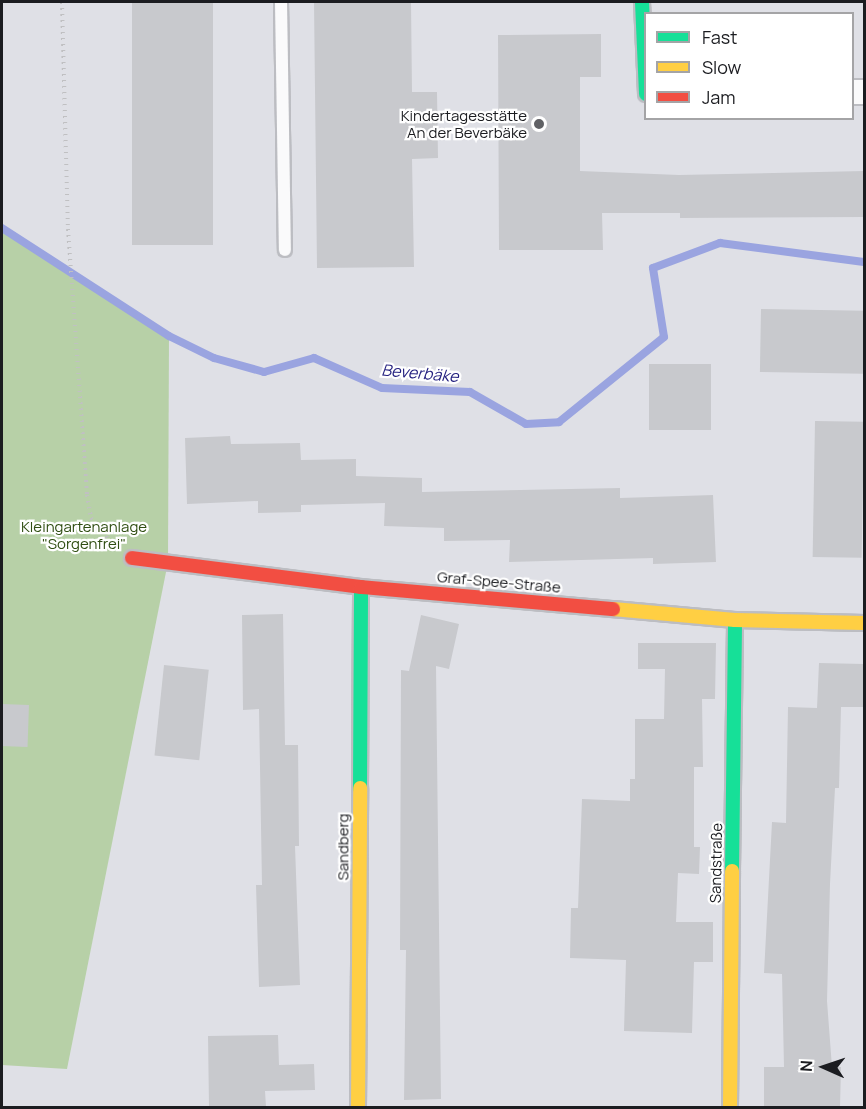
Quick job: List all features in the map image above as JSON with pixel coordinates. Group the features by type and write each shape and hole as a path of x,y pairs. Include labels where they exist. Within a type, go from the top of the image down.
{"street":[{"path":"642,2 644,63"},
{"name":"Graf-Spee-Straße","path":"132,558 361,587 735,620 864,623"},
{"name":"Sandberg","path":"358,1107 361,587"},
{"name":"Sandstraße","path":"729,1107 735,620"}],"lane":[{"path":"281,2 285,250"}],"path":[{"path":"62,2 68,229 75,294 90,512 101,533 132,558"}],"green space":[{"name":"Kleingartenanlage \"Sorgenfrei\"","path":"2,228 169,336 168,562 67,1069 2,1065"}],"building":[{"path":"132,2 213,2 213,245 132,245"},
{"path":"314,2 411,2 412,92 437,92 438,158 412,159 414,267 317,268"},
{"name":"Kindertagesstätte An der Beverbäke","path":"601,34 601,77 580,77 580,171 679,175 864,171 864,217 680,218 680,213 602,213 603,250 499,250 498,35"},
{"path":"761,309 864,311 863,374 760,372"},
{"path":"649,364 711,364 711,430 649,430"},
{"path":"815,421 864,422 862,558 813,557"},
{"path":"230,436 231,444 300,443 301,460 356,459 356,476 422,478 422,492 620,488 620,498 713,495 716,562 653,564 653,558 509,562 510,540 444,541 444,528 384,526 385,503 301,505 301,512 258,513 258,501 187,504 185,438"},
{"path":"283,614 285,745 298,745 299,846 295,846 300,985 259,987 256,885 262,885 259,709 243,710 242,615"},
{"path":"421,615 459,624 449,669 436,666 441,1099 404,1100 406,950 400,950 401,670 409,671"},
{"path":"638,643 716,643 715,699 702,699 703,767 694,767 694,847 700,847 699,874 678,873 676,922 713,922 713,962 694,962 692,1033 624,1031 626,960 570,958 571,908 578,908 582,799 630,801 630,779 635,779 635,719 664,719 665,669 638,669"},
{"path":"819,663 864,664 864,707 841,707 839,788 835,788 827,1001 832,1067 841,1067 840,1107 764,1107 764,1067 784,1067 782,974 764,973 772,822 786,823 788,707 817,708"},
{"path":"164,665 209,670 199,760 154,756"},
{"path":"2,704 29,705 28,747 2,746"},
{"path":"278,1035 279,1065 314,1064 315,1090 265,1091 266,1107 209,1107 208,1036"}],"waterway":[{"name":"Beverbäke","path":"2,228 169,336 214,358 264,372 314,358 382,388 470,392 526,424 559,422 664,337 653,268 720,243 864,262"}],"traffic: fast":[{"path":"642,2 644,48"},
{"path":"360,788 361,587"},
{"path":"732,871 735,620"}],"traffic: slow":[{"path":"613,609 735,620 864,623"},
{"path":"358,1108 360,788"},
{"path":"730,1108 732,871"}],"traffic: jam":[{"path":"132,558 361,587 613,609"}],"place":[{"name":"Kindertagesstätte An der Beverbäke","path":"539,124"}]}
